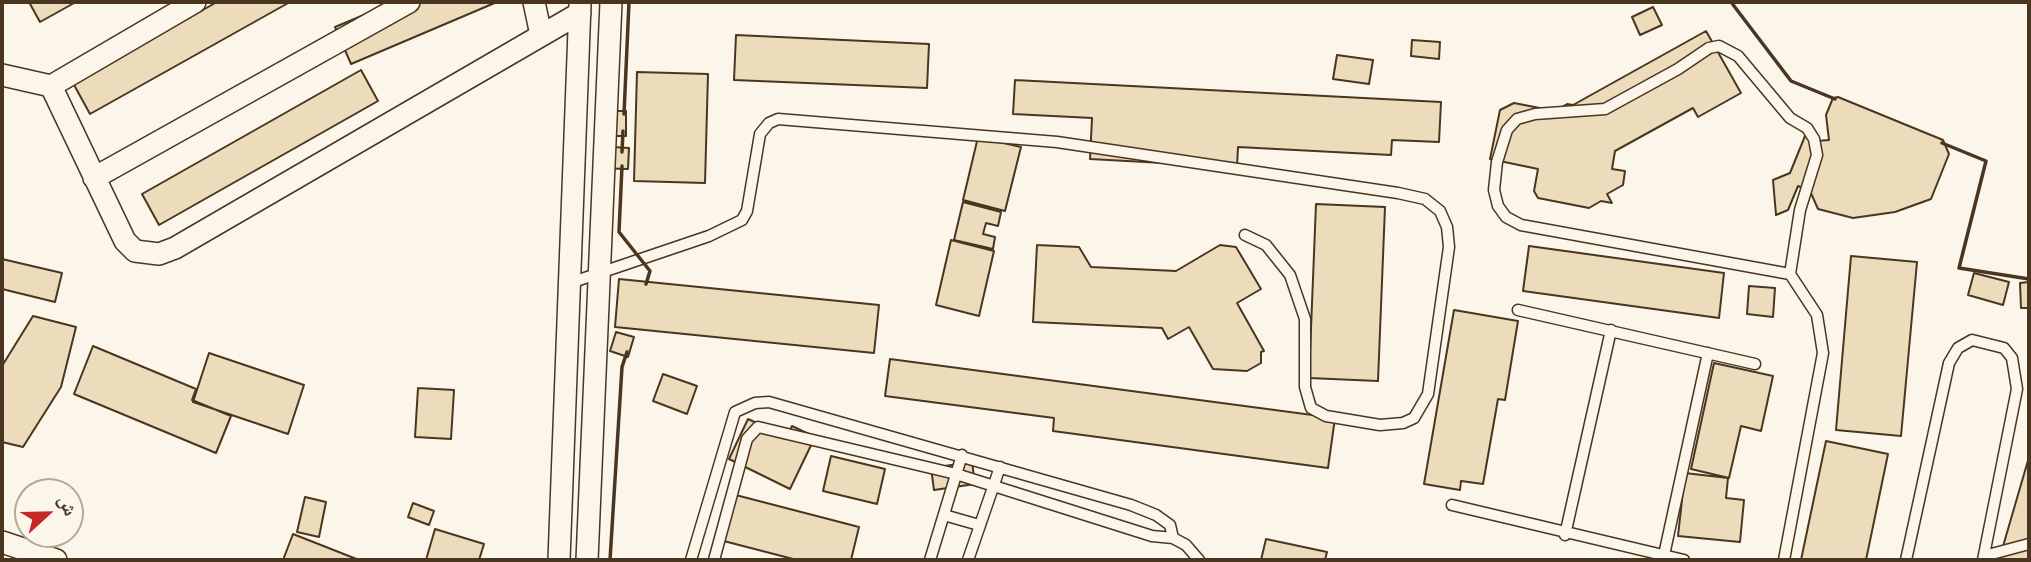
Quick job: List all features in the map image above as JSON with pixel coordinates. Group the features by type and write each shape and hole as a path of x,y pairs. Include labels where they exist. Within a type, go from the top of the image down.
{"street":[{"path":"2,75 51,86 195,2"},
{"path":"94,178 409,2"},
{"path":"534,2 541,35"},
{"path":"587,560 611,2"},
{"path":"51,86 125,241 135,251 159,254 175,248 541,35 580,7"},
{"path":"559,560 580,7"},
{"path":"2,542 56,560"}],"lane":[{"path":"1784,560 1823,353 1817,315 1790,274 1800,210 1817,155 1814,139 1807,128 1790,117 1729,49 1719,46 1709,48 1678,69 1605,109 1535,114 1517,119 1507,130 1497,162 1494,190 1498,206 1506,217 1521,225 1790,274"},
{"path":"570,283 709,236 742,220 747,211 760,134 769,123 778,119 1057,142 1398,193 1425,199 1440,211 1447,227 1449,247 1428,394 1415,418 1402,423 1380,425 1326,416 1311,408 1305,387 1305,319 1290,275 1266,245 1245,236"},
{"path":"1518,310 1755,363"},
{"path":"1565,534 1611,330"},
{"path":"1906,560 1949,363 1958,348 1972,340 2004,348 2012,358 2017,389 1983,558 2029,544"},
{"path":"1664,555 1708,353"},
{"path":"691,560 735,412 755,403 769,402 962,455 1156,514 1170,525 1173,538"},
{"path":"714,560 747,439 758,427 755,403"},
{"path":"758,427 956,474 1152,536 1173,538 1186,545 1199,560"},
{"path":"930,560 962,455"},
{"path":"968,560 1000,467"},
{"path":"1452,505 1565,534 1684,560"},
{"path":"944,515 979,525"}],"building":[{"path":"29,2 76,2 40,22"},
{"path":"217,2 290,2 90,114 73,83"},
{"path":"395,2 497,2 351,64 335,27"},
{"path":"1653,7 1662,25 1640,35 1632,17"},
{"path":"1706,31 1741,93 1698,117 1693,108 1615,151 1612,169 1625,171 1623,185 1607,194 1612,203 1601,201 1589,208 1538,198 1534,191 1538,169 1490,159 1500,110 1514,103 1555,111 1567,104 1573,105"},
{"path":"736,35 929,44 927,88 734,80"},
{"path":"1412,40 1440,42 1439,59 1411,56"},
{"path":"1337,55 1373,60 1369,84 1333,79"},
{"path":"361,70 378,101 159,225 142,194"},
{"path":"637,72 708,74 705,183 634,181"},
{"path":"1015,80 1441,102 1439,142 1392,140 1391,155 1238,147 1237,167 1090,159 1092,118 1013,114"},
{"path":"1838,97 1943,140 1949,154 1931,199 1895,212 1853,218 1818,209 1810,191 1798,186 1788,210 1776,215 1773,180 1790,173 1805,136 1817,141 1829,140 1826,115 1833,98"},
{"path":"610,111 626,111 626,136 609,136"},
{"path":"978,137 1021,147 1005,211 963,200"},
{"path":"596,146 629,148 628,169 595,168"},
{"path":"963,202 1001,212 998,226 986,223 983,234 995,237 993,249 954,240"},
{"path":"1316,204 1385,207 1378,381 1309,378"},
{"path":"951,240 994,251 979,316 936,305"},
{"path":"1037,245 1079,247 1091,267 1176,271 1220,245 1236,247 1261,289 1237,303 1264,351 1261,352 1261,363 1247,371 1213,369 1189,327 1168,339 1162,328 1033,322"},
{"path":"1529,246 1724,273 1719,318 1523,291"},
{"path":"1851,256 1917,262 1901,436 1836,430"},
{"path":"2,259 62,273 55,302 2,289"},
{"path":"1974,273 2009,282 2003,305 1968,295"},
{"path":"619,279 879,305 874,353 615,327"},
{"path":"2029,282 2029,308 2021,308 2020,283"},
{"path":"1749,286 1775,288 1773,317 1747,314"},
{"path":"1454,310 1518,321 1505,400 1498,399 1483,484 1461,481 1460,490 1424,484"},
{"path":"33,316 76,327 61,387 23,447 2,442 2,366"},
{"path":"616,332 634,337 628,357 610,351"},
{"path":"93,346 196,389 192,400 231,416 216,453 74,394"},
{"path":"209,353 304,385 288,434 193,402"},
{"path":"890,359 1335,418 1328,468 1053,431 1054,418 885,396"},
{"path":"1714,363 1773,376 1761,431 1741,426 1729,478 1691,469"},
{"path":"663,374 697,386 687,414 653,401"},
{"path":"418,388 454,390 451,439 415,437"},
{"path":"748,419 787,437 792,426 815,437 790,489 729,459"},
{"path":"1826,441 1888,454 1866,560 1801,560"},
{"path":"831,456 885,469 877,504 823,491"},
{"path":"2029,457 2029,560 1999,560"},
{"path":"972,462 975,484 934,490 931,468"},
{"path":"1685,473 1728,478 1726,498 1744,500 1740,542 1678,536"},
{"path":"728,493 859,527 851,560 797,560 716,539"},
{"path":"305,497 326,502 319,537 297,532"},
{"path":"413,503 434,511 429,525 408,517"},
{"path":"435,529 484,544 479,560 426,560"},
{"path":"293,534 359,560 283,560"},
{"path":"1266,539 1327,552 1325,560 1261,560"}],"wall":[{"path":"624,114 629,2"},
{"path":"1524,2 1534,2"},
{"path":"1731,2 1791,81 1835,99"},
{"path":"622,152 623,131"},
{"path":"1942,143 1986,161 1959,268 2029,279"},
{"path":"622,166 619,232 650,271 646,284"},
{"path":"610,560 622,367 627,352"}]}
